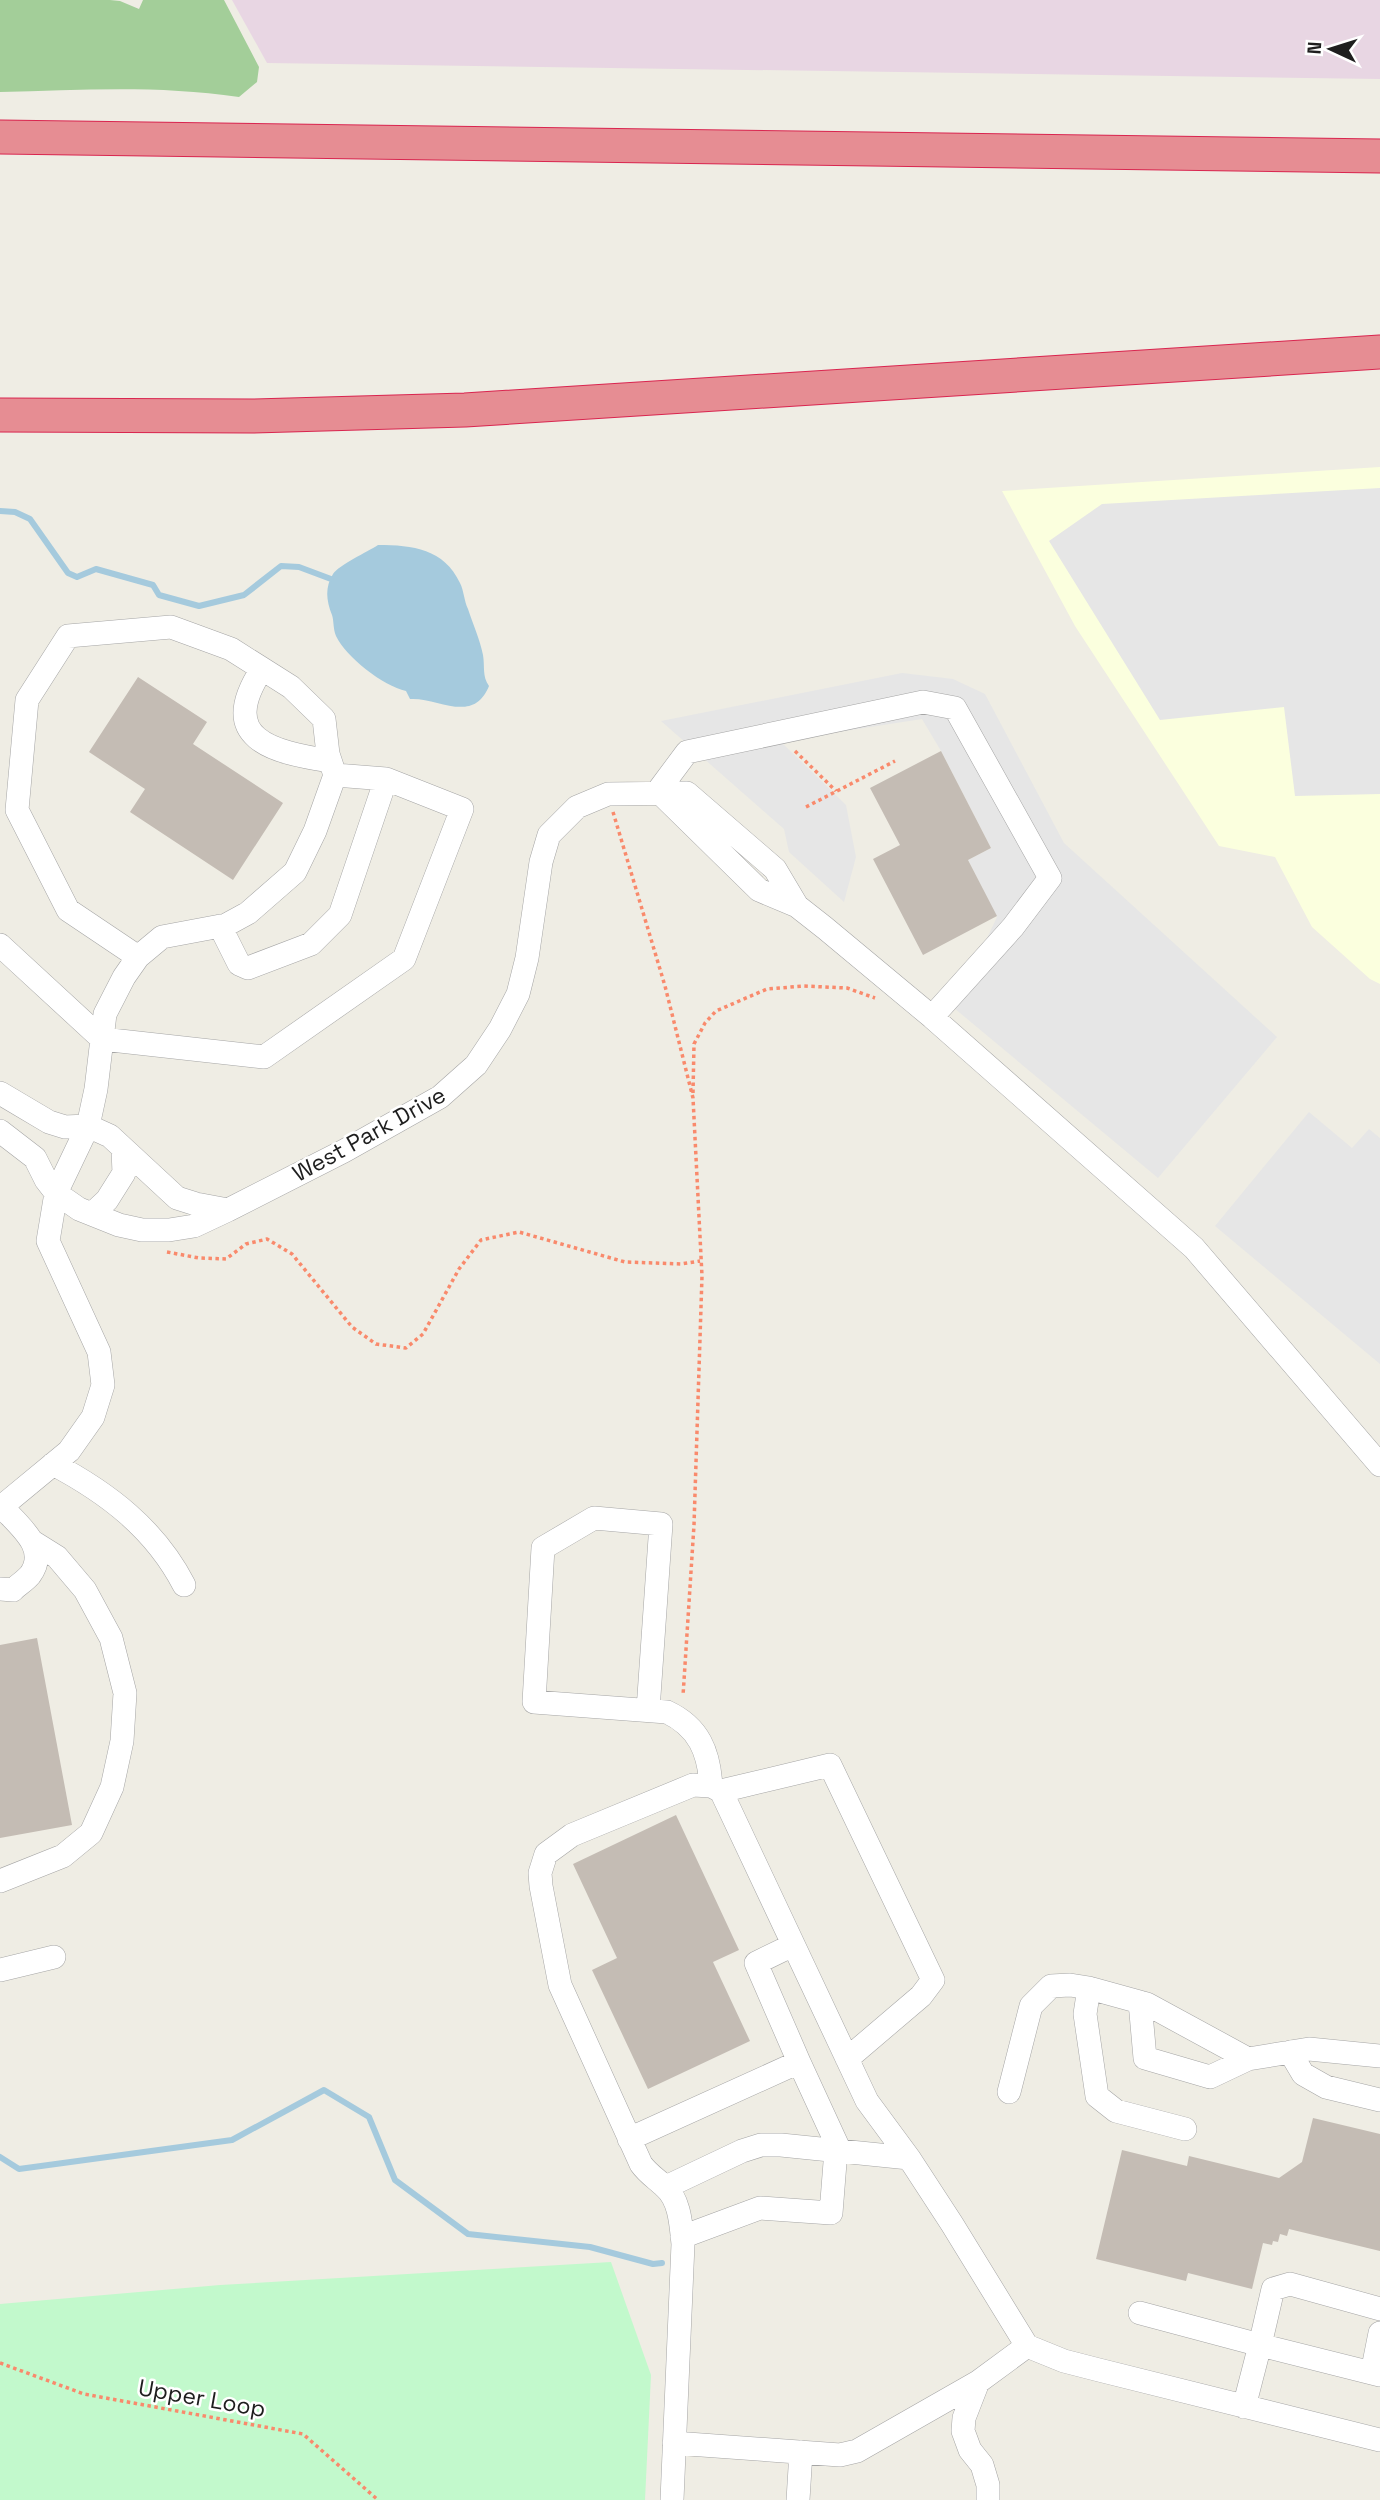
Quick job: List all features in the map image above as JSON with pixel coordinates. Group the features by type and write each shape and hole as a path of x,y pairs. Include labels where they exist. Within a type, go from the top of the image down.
{"highway":[{"path":"0,137 1380,156"},
{"path":"0,415 252,416 465,410 1380,352"}],"street":[{"path":"0,1881 63,1856 91,1833 112,1787 122,1741 125,1693 111,1638 85,1590 57,1557 33,1542 0,1507 69,1451 93,1417 103,1385 99,1352 48,1241 56,1192 88,1126 96,1089 105,1014 138,957 162,937 220,926 248,914 295,872 314,831 332,768 324,719 292,687 230,649 171,627 68,636 27,700 18,810 68,910 138,957"},
{"path":"0,945 102,1039 264,1057 404,959 462,809 386,779 332,768 285,753 254,738 249,730 246,703 251,685 262,669"},
{"path":"658,792 687,752 923,702 955,708 1050,878 1013,927 924,1010"},
{"path":"220,926 239,964 248,968 311,944 340,915 386,779"},
{"name":"West Park Drive","path":"0,1131 35,1158 46,1180 56,1192 79,1209 119,1225 142,1230 169,1230 194,1226 228,1210 344,1151 440,1097 476,1065 500,1029 518,994 527,958 541,862 549,835 577,807 608,793 687,793 775,869 797,906 924,1010 1194,1248 1380,1465"},
{"path":"0,1093 49,1122 65,1127 88,1126 110,1136 177,1198 196,1205 228,1210"},
{"path":"92,1214 107,1200 124,1173 124,1150"},
{"path":"54,1464 83,1480 122,1508 150,1534 174,1565 184,1585"},
{"path":"648,1710 661,1524 594,1518 543,1548 534,1702 667,1712 681,1718 699,1741 710,1762 716,1789 867,2101 909,2158 1005,2306 1027,2346 1065,2361 1380,2440"},
{"path":"0,1589 13,1590 30,1575 37,1557 33,1542"},
{"path":"672,2500 682,2237 675,2201 666,2187 641,2164 560,1985 541,1886 542,1863 546,1854 572,1835 685,1787 693,1785 716,1789 830,1765 933,1980 921,1996 847,2059"},
{"path":"682,2237 760,2208 831,2213 838,2150 756,1963 793,1945"},
{"path":"0,1970 54,1957"},
{"path":"1009,2092 1031,2006 1051,1986 1089,1988 1147,2004 1248,2059"},
{"path":"1089,1988 1086,2014 1097,2096 1116,2111 1185,2129"},
{"path":"1140,2002 1145,2058 1210,2077 1248,2059 1309,2049 1380,2056"},
{"path":"1290,2052 1303,2074 1326,2087 1380,2101"},
{"path":"629,2138 799,2062"},
{"path":"666,2187 761,2145 909,2158"},
{"path":"1244,2407 1273,2289 1290,2284 1380,2309"},
{"path":"1140,2313 1376,2374 1380,2333"},
{"path":"674,2443 841,2455 857,2451 978,2382 1027,2346"},
{"path":"978,2382 964,2418 963,2431 970,2450 982,2465 988,2485 988,2500"},
{"path":"798,2500 802,2452"}],"path":[{"path":"780,732 793,749 836,791"},
{"path":"806,807 895,761"},
{"path":"608,793 664,986 693,1098"},
{"path":"681,1718 694,1525 702,1276 693,1098 694,1044 705,1023 716,1012 767,989 804,986 847,988 873,998 924,1010"},
{"path":"163,1251 199,1258 226,1259 246,1244 267,1239 292,1254 352,1327 376,1344 405,1348 423,1334 459,1269 481,1240 519,1232 625,1262 681,1264 700,1261"},
{"name":"Upper Loop","path":"0,2363 84,2394 303,2434 379,2500"}],"shaded area":[{"path":"232,0 1380,0 1380,79 267,63"},
{"path":"1380,467 1380,984 1370,979 1312,927 1275,857 1219,846 1075,626 1002,491"},
{"path":"1380,488 1380,794 1295,796 1284,707 1160,720 1049,541 1102,504"},
{"path":"902,673 953,679 985,694 1064,843 1277,1037 1158,1178 954,1008 997,917 968,860 991,848 922,719 780,741 846,805 856,857 844,902 789,852 784,829 661,721"},
{"path":"1309,1112 1352,1148 1369,1129 1380,1138 1380,1364 1215,1226"}],"green space":[{"path":"0,0 110,0 139,9 143,0 224,0 259,67 257,82 239,97 149,90 0,92"},
{"path":"611,2262 651,2375 645,2500 0,2500 0,2304 220,2285"}],"water":[{"path":"378,545 403,546 426,551 445,563 453,572 461,586 480,644 489,686 482,698 474,704 464,707 410,699 406,691 376,677 356,661 336,636 328,599 330,579 341,567"}],"building":[{"path":"138,677 207,722 193,744 283,803 233,880 130,812 145,789 89,752"},
{"path":"941,751 991,848 968,860 997,916 923,955 873,859 900,845 870,788"},
{"path":"37,1638 72,1825 0,1838 0,1645"},
{"path":"676,1815 739,1950 713,1962 750,2041 648,2089 592,1970 617,1958 573,1864"},
{"path":"1313,2118 1380,2134 1380,2251 1289,2229 1287,2236 1280,2234 1278,2242 1273,2241 1272,2245 1263,2243 1252,2289 1188,2273 1186,2281 1096,2259 1122,2150 1187,2166 1189,2156 1279,2178 1302,2162"}],"waterway":[{"path":"0,511 15,512 30,519 68,573 77,577 96,569 153,585 159,595 199,606 244,595 281,566 299,567 331,579"},
{"path":"0,2157 19,2169 232,2140 324,2090 369,2117 395,2180 468,2234 590,2247 653,2264 662,2263"}]}
